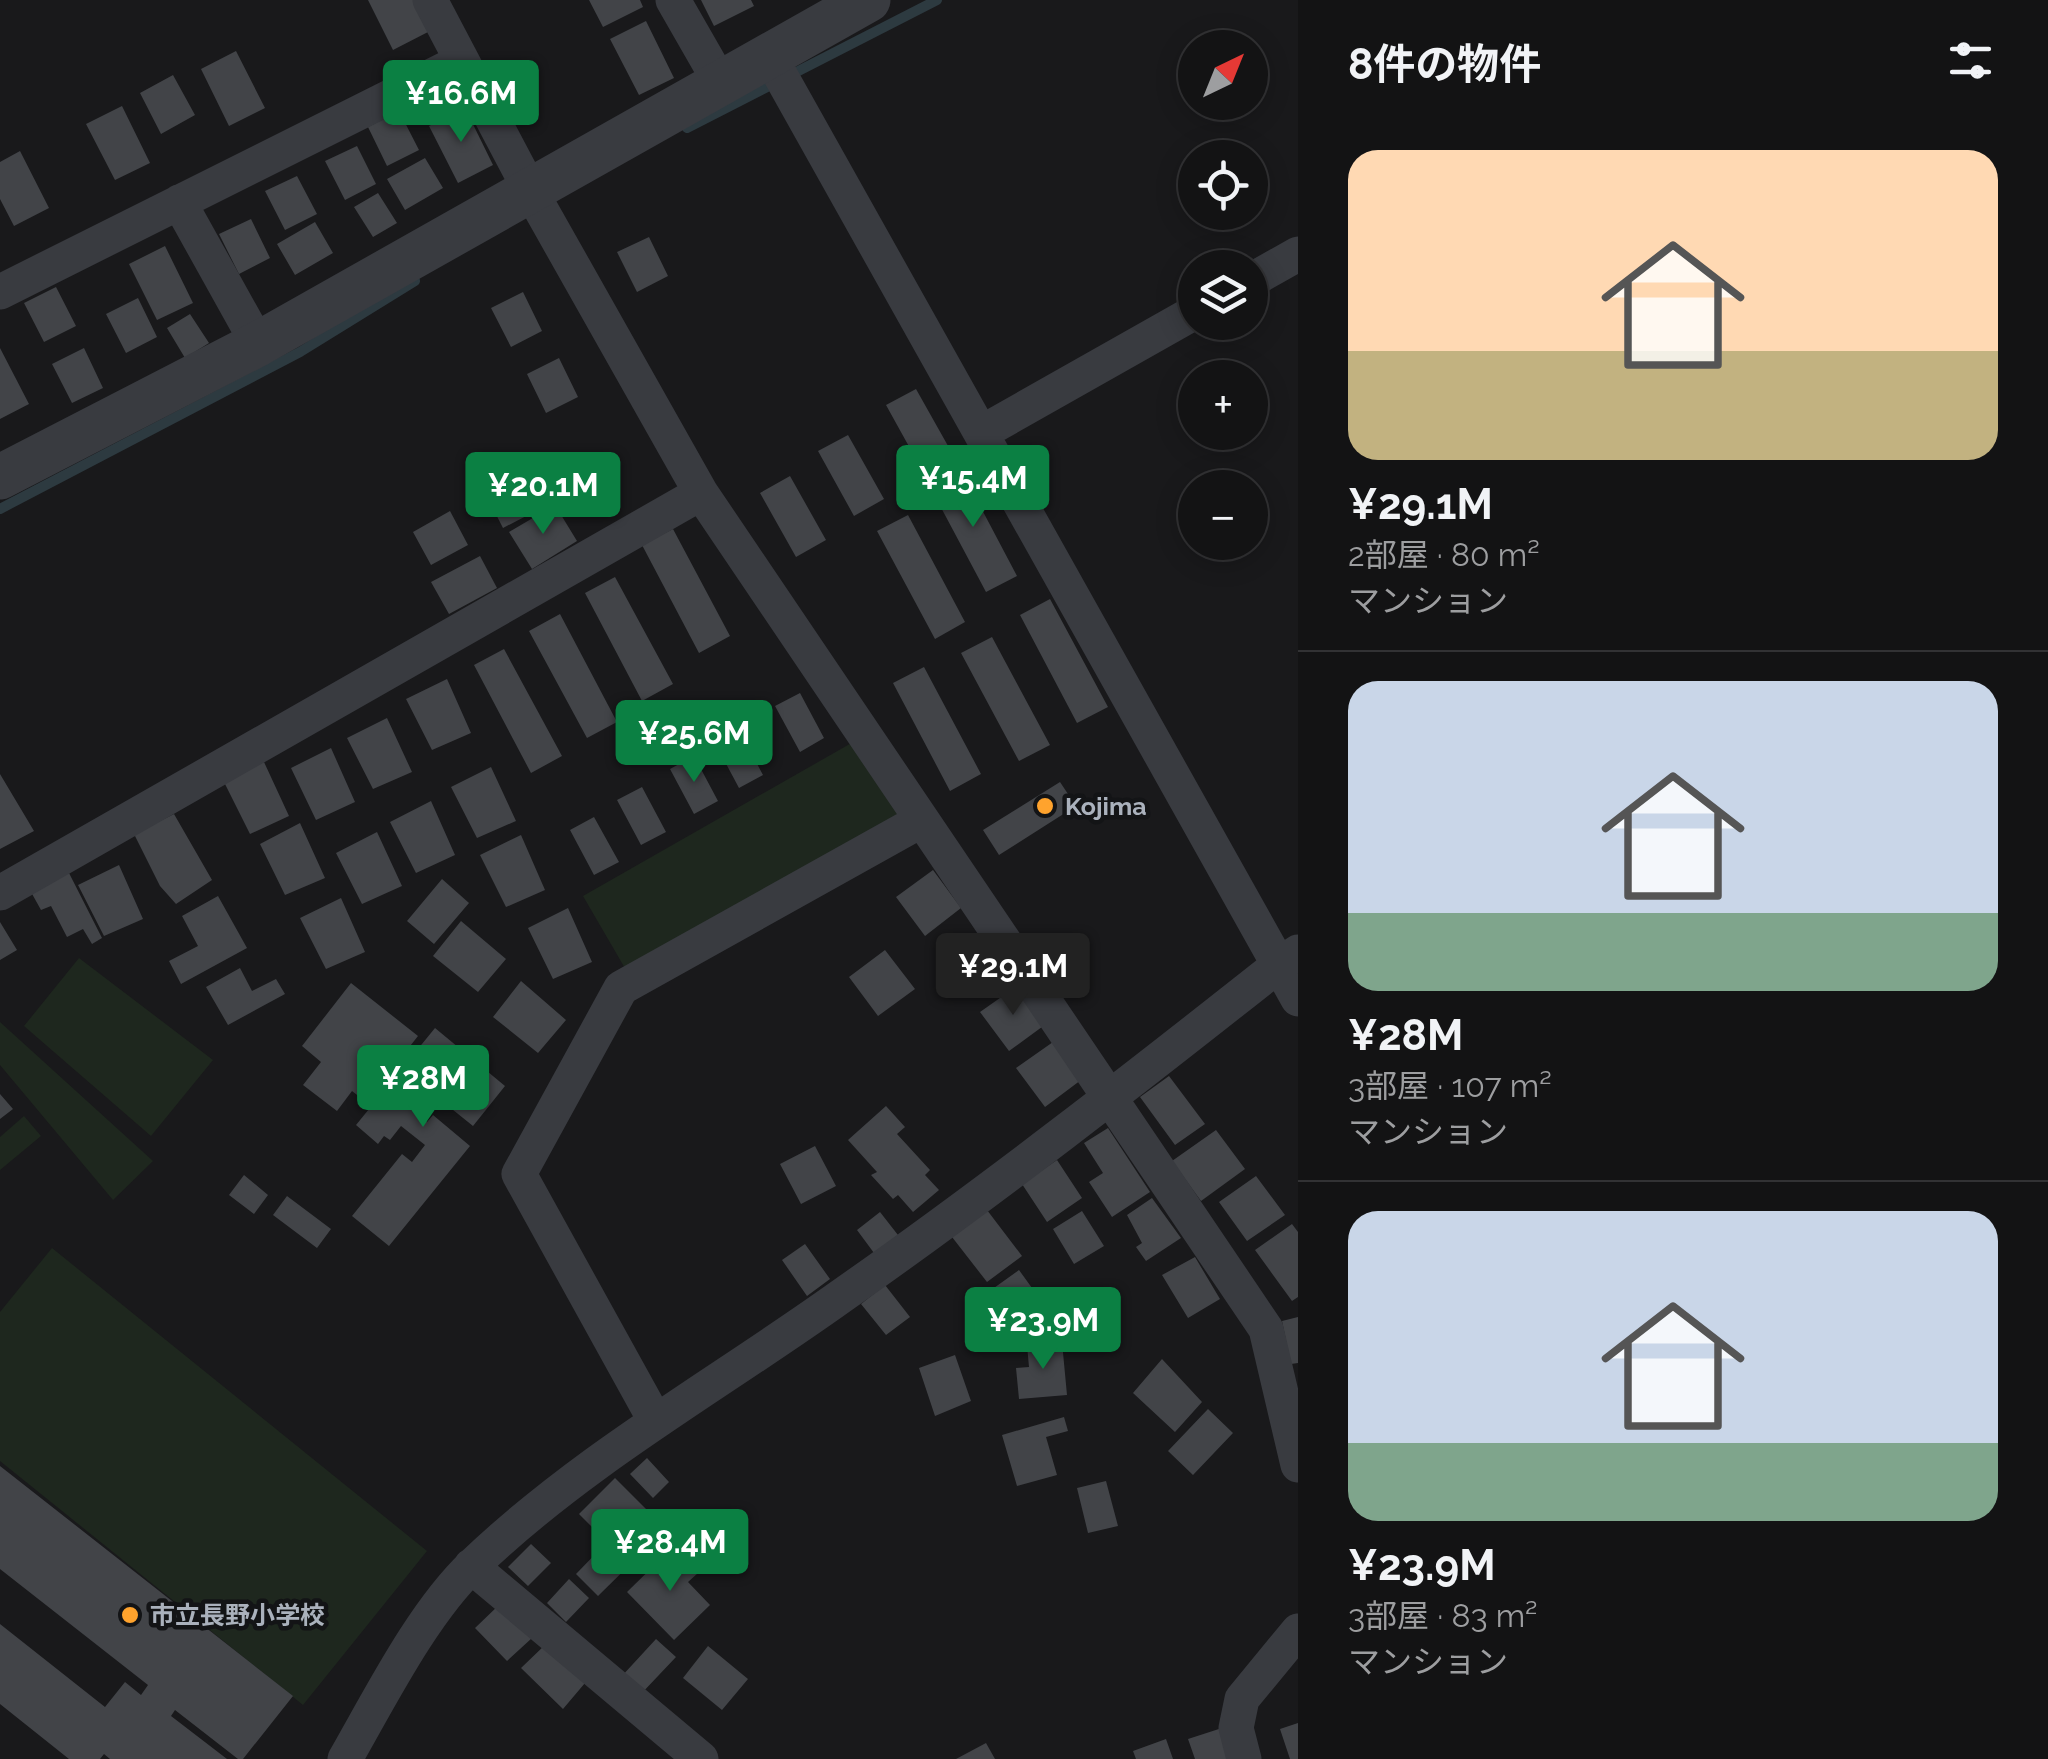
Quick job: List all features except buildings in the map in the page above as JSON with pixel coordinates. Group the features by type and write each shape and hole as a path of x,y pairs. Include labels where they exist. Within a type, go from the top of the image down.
{"street":[{"path":"430,0 530,190 701,493 1266,1329 1298,1465"},
{"path":"673,0 720,82"},
{"path":"0,476 258,344 868,0"},
{"path":"768,55 981,433 1289,958 1298,1000"},
{"path":"0,292 462,61"},
{"path":"178,202 258,344"},
{"path":"1268,271 1298,254"},
{"path":"981,433 1178,322"},
{"path":"0,893 701,493"},
{"path":"655,1420 519,1174 621,988 922,820"},
{"path":"345,1759 412,1644 471,1566 582,1472 838,1299 1111,1100 1289,958"},
{"path":"471,1566 702,1759"},
{"path":"1244,1759 1236,1728 1242,1699 1298,1631"}],"shaded area":[{"path":"855,741 901,813 626,970 583,896"},
{"path":"79,958 213,1060 151,1136 24,1026"},
{"path":"0,1022 153,1161 113,1200 0,1065"},
{"path":"24,1116 41,1136 0,1170 0,1137"},
{"path":"52,1248 427,1551 303,1705 0,1461 0,1312"}],"waterway":[{"path":"687,128 937,0"},
{"path":"0,509 300,352 415,281"}],"place":[{"name":"Kojima","path":"1045,806"},
{"name":"市立長野小学校","path":"130,1615"}]}
